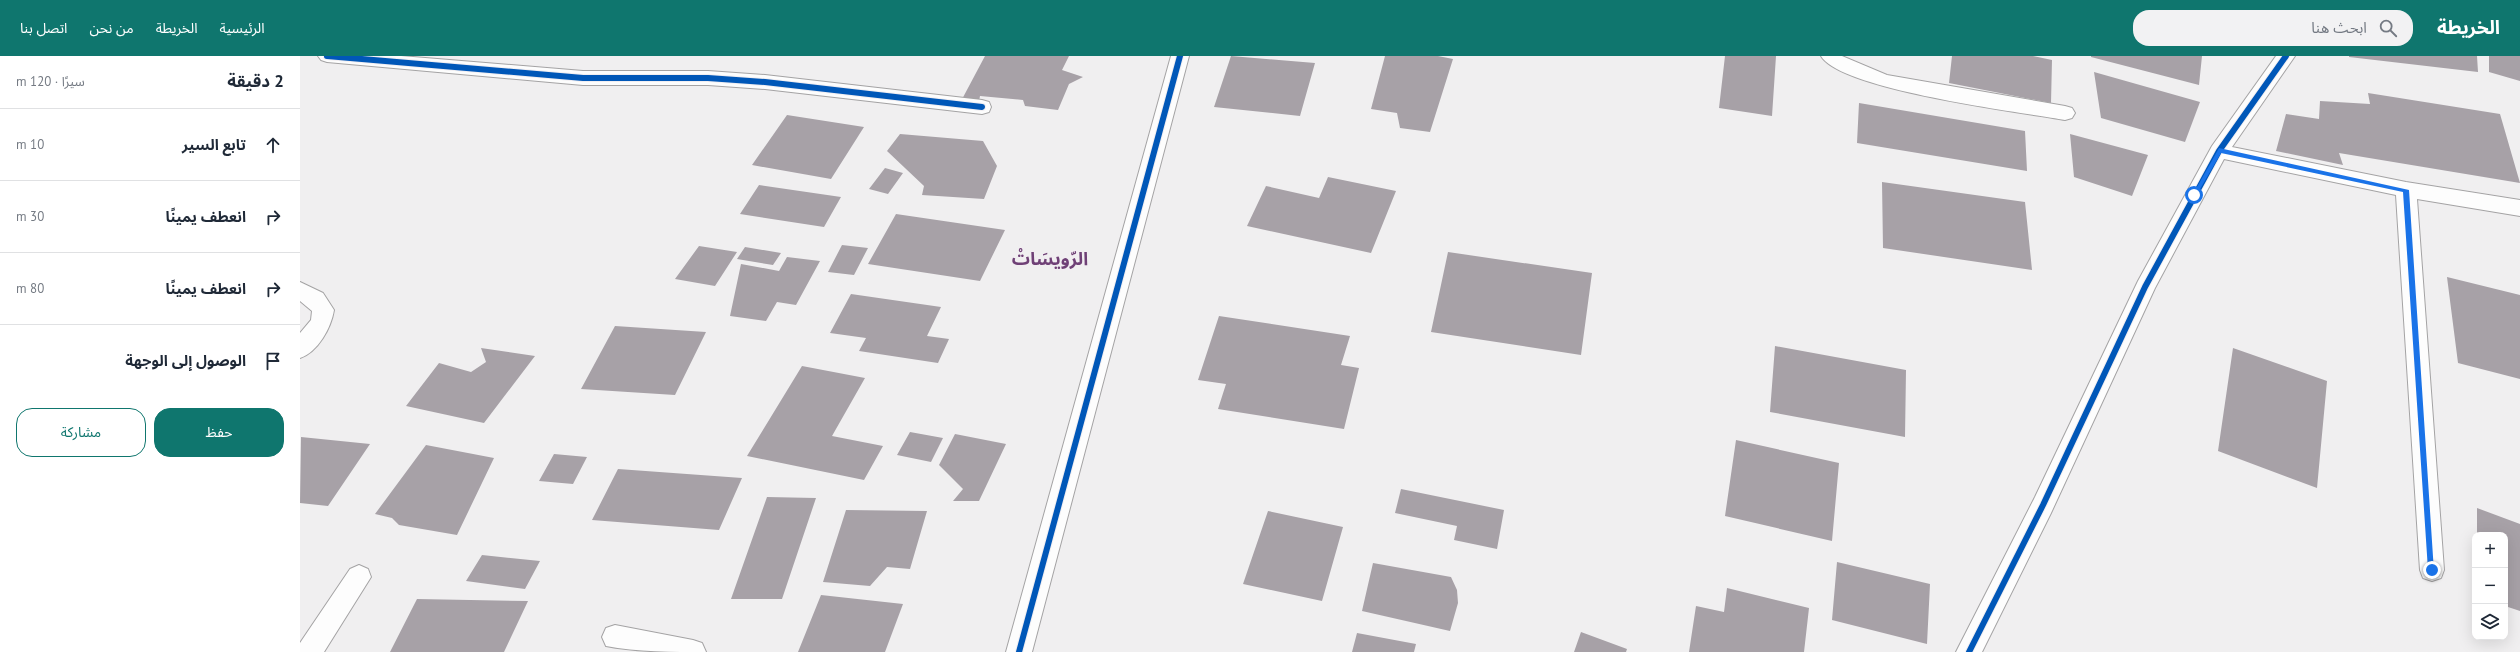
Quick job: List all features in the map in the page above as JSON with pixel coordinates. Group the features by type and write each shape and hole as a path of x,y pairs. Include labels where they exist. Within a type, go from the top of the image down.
{"street":[{"path":"327,56 583,78 634,80 708,78 765,82 982,107"},
{"path":"1019,652 1180,56"},
{"path":"1830,56 1834,60 1884,81 2065,113"},
{"path":"1969,652 2043,505 2145,287 2219,151 2286,56"},
{"path":"2219,151 2406,190 2520,208"},
{"path":"2406,190 2432,570"},
{"path":"300,290 315,299 323,310 321,323 300,349"},
{"path":"309,652 359,577"},
{"path":"615,637 693,652"}],"building":[{"path":"985,56 1069,56 1062,70 1083,77 1069,84 1058,110 1025,106 1023,100 980,96 978,106 960,103"},
{"path":"1231,56 1315,63 1300,116 1214,107"},
{"path":"1385,56 1438,56 1453,59 1430,132 1400,128 1397,113 1371,109"},
{"path":"1725,56 1776,56 1772,116 1719,108"},
{"path":"1952,56 2033,56 2052,60 2051,103 1949,83"},
{"path":"2202,56 2199,85 2091,57"},
{"path":"2477,56 2478,72 2349,57"},
{"path":"2489,56 2520,56 2520,81 2489,72"},
{"path":"2094,72 2200,102 2185,142 2101,118"},
{"path":"2368,93 2500,114 2520,183 2339,153 2343,165 2276,151 2286,114 2319,119 2320,101 2370,104"},
{"path":"1859,103 2025,131 2027,171 1857,143"},
{"path":"787,115 864,127 831,179 752,165"},
{"path":"900,134 983,141 997,166 984,199 922,195 924,186 887,151"},
{"path":"2070,134 2148,155 2132,196 2074,177"},
{"path":"885,168 903,173 888,194 869,189"},
{"path":"1328,177 1396,191 1371,253 1247,226 1266,186 1319,198"},
{"path":"1882,182 2025,202 2032,270 1883,248"},
{"path":"759,185 841,197 824,227 740,214"},
{"path":"896,214 1005,230 980,281 868,264"},
{"path":"842,245 868,248 854,275 828,272"},
{"path":"699,246 737,252 715,286 675,279"},
{"path":"745,247 781,253 773,265 737,259"},
{"path":"1448,252 1592,273 1581,355 1431,332"},
{"path":"787,257 820,261 796,305 777,302 766,321 730,316 741,264 779,271"},
{"path":"2447,277 2520,295 2520,379 2458,363"},
{"path":"851,294 941,307 927,336 949,339 938,363 859,351 866,338 830,333"},
{"path":"1219,316 1350,336 1341,365 1359,368 1344,429 1218,409 1226,384 1198,380"},
{"path":"615,326 706,332 675,395 581,389"},
{"path":"1775,346 1906,370 1905,437 1770,412"},
{"path":"481,348 535,356 484,423 406,406 439,363 471,372 486,362"},
{"path":"2233,348 2327,381 2317,488 2218,451"},
{"path":"802,366 865,378 832,436 883,446 864,480 747,456"},
{"path":"910,432 943,438 931,462 897,455"},
{"path":"955,434 1006,444 979,501 953,501 963,489 939,465"},
{"path":"301,437 370,444 328,506 300,503"},
{"path":"1736,440 1839,463 1832,541 1725,516"},
{"path":"426,445 494,458 457,535 399,525 392,518 375,514"},
{"path":"554,454 587,457 573,484 539,481"},
{"path":"618,469 742,478 719,530 592,520"},
{"path":"1401,489 1504,510 1497,549 1454,540 1457,526 1395,513"},
{"path":"767,497 816,498 782,599 731,599"},
{"path":"2477,508 2520,524 2520,611 2508,607 2508,532 2477,532"},
{"path":"846,510 927,511 910,569 887,567 870,586 823,582"},
{"path":"1268,511 1343,527 1322,601 1243,584"},
{"path":"482,555 540,561 525,589 466,581"},
{"path":"1837,562 1930,584 1927,644 1832,620"},
{"path":"1373,563 1451,577 1457,590 1458,603 1450,631 1362,611"},
{"path":"1727,588 1809,608 1804,652 1689,652 1696,606 1724,612"},
{"path":"821,595 903,604 885,652 798,652"},
{"path":"417,599 528,601 504,652 390,652"},
{"path":"1581,632 1627,649 1626,652 1574,652"},
{"path":"1357,633 1416,644 1414,652 1352,652"}],"cycle path":[{"path":"327,56 583,78 708,78 765,82 982,107"},
{"path":"1019,652 1180,56"},
{"path":"1969,652 2043,505 2145,287 2219,151 2286,56"}],"district":[{"name":"الرّويسَاتْ","path":"1050,259"}],"route":[{"path":"2194,195 2219,151 2406,190 2432,570"}]}
